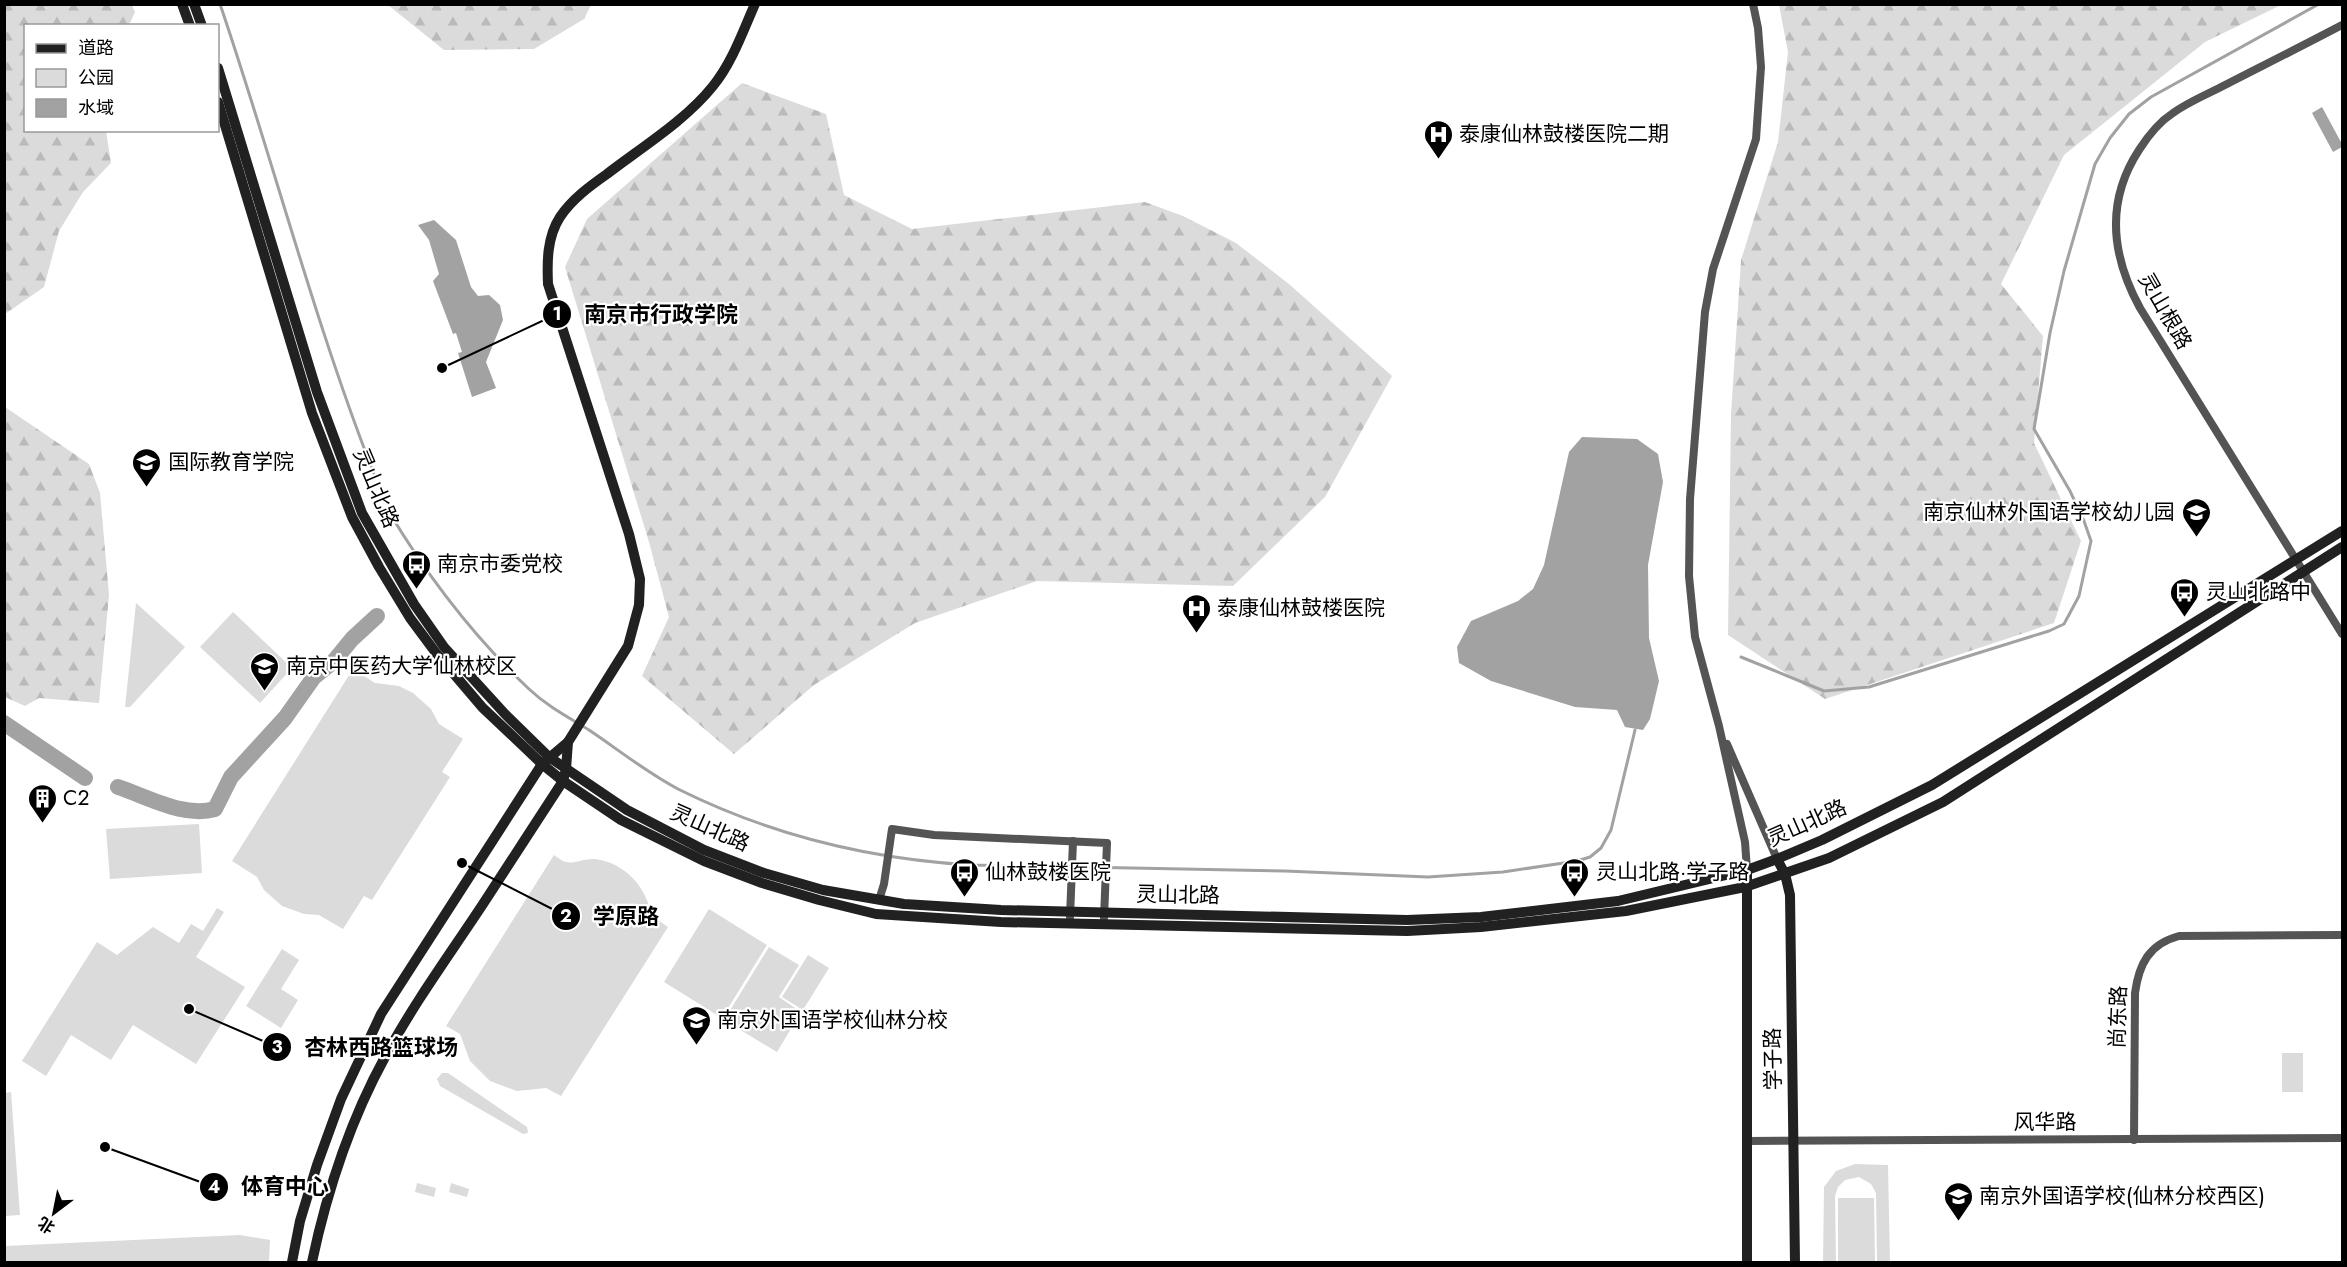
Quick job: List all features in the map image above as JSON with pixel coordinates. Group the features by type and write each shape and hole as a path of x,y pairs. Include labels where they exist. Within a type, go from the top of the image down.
{"main road":[{"path":"182,4 189,24"},
{"path":"194,4 201,24"},
{"path":"292,1263 300,1221 317,1165 341,1100 381,1014 545,761 568,742 628,646 639,605 640,579 629,534 548,284 547,260 551,239 560,218 581,193 691,109 713,86 723,72 755,4"},
{"name":"灵山北路","path":"219,71 317,392 362,513 414,604 444,646 562,781 621,820 704,861 762,884 876,914 1070,924 1418,930 1481,927 1626,911 1745,887 1829,858 1943,802 2343,547"},
{"name":"灵山北路","path":"219,105 312,414 352,517 410,618 435,653 483,707 545,761 566,769 627,810 704,850 764,873 823,890 904,904 1071,912 1407,920 1481,917 1618,902 1747,870 1822,840 1932,785 2343,531"},
{"path":"312,1263 320,1225 338,1167 360,1108 385,1057 451,950 562,781 566,769 568,742"},
{"name":"学子路","path":"1777,858 1785,874 1790,895 1795,1263"},
{"name":"学子路","path":"1747,870 1745,887 1747,1263"}],"street":[{"path":"1747,870 1745,842 1719,726 1695,637 1689,576 1690,499 1705,312 1713,269 1756,139 1761,67 1758,28 1753,4"},
{"name":"灵山根路","path":"2297,558 2135,298 2119,260 2115,229 2118,192 2129,165 2148,135 2173,112 2343,24"},
{"path":"2297,558 2343,634"},
{"path":"1719,726 1777,858"},
{"path":"879,900 885,884 892,829 934,835 1107,843 1104,925"},
{"path":"1070,924 1073,841"},
{"name":"尚东路","path":"2134,1140 2135,993 2138,974 2152,950 2160,943 2179,936 2343,935"},
{"name":"风华路","path":"1747,1141 2343,1138"}],"green space":[{"path":"5,4 132,5 135,12 129,24 24,24 24,132 106,132 111,163 83,192 59,231 44,287 5,314"},
{"path":"388,5 591,5 584,19 534,49 444,50"},
{"path":"1779,5 2281,5 2205,42 2064,155 2001,284 2043,336 2034,443 2081,541 2054,623 1825,699 1728,635 1731,414 1741,260 1778,142 1788,52"},
{"path":"742,83 826,114 844,195 912,229 1145,202 1183,216 1236,243 1289,284 1392,376 1325,497 1233,586 1037,581 915,623 814,685 734,754 642,676 669,617 649,542 565,267 587,219"},
{"path":"5,407 89,464 100,493 109,595 99,703 39,698 25,706 5,697"},
{"path":"136,603 185,647 130,707 125,707"},
{"path":"233,612 292,668 260,703 200,647"},
{"path":"353,669 375,683 399,686 413,693 431,709 439,724 463,739 442,772 450,777 372,900 364,896 343,929 319,915 304,914 282,906 264,890 257,877 232,861"},
{"path":"199,824 202,873 110,879 106,829"},
{"path":"554,855 569,862 591,859 606,861 625,871 640,886 652,916 668,927 561,1096 546,1088 517,1091 490,1081 470,1061 460,1034 446,1026"},
{"path":"217,908 224,912 196,957 245,987 196,1064 133,1025 111,1060 71,1035 46,1076 22,1061 97,942 117,955 153,927 179,943 191,924 203,931"},
{"path":"709,909 767,945 722,1018 664,982"},
{"path":"769,947 799,965 779,997 801,1012 777,1052 724,1020"},
{"path":"282,949 299,960 281,989 298,1000 281,1028 246,1006"},
{"path":"808,955 829,968 803,1010 782,997"},
{"path":"2282,1053 2303,1053 2303,1092 2282,1092"},
{"path":"442,1073 448,1073 527,1127 528,1133 523,1134 440,1086 437,1079"},
{"path":"11,1092 20,1215 5,1216 5,1093"},
{"path":"1855,1164 1888,1165 1890,1262 1877,1262 1876,1193 1871,1184 1859,1177 1845,1180 1838,1187 1835,1196 1836,1262 1823,1262 1824,1187 1836,1171"},
{"path":"417,1183 436,1188 434,1197 415,1192"},
{"path":"451,1183 469,1189 467,1197 449,1192"},
{"path":"1838,1198 1874,1198 1875,1262 1838,1262"},
{"path":"240,1235 270,1240 269,1262 5,1262 5,1246"}],"water":[{"path":"2322,107 2342,144 2342,147 2333,152 2312,113"},
{"path":"434,220 456,240 471,287 478,296 489,295 500,305 503,320 486,362 496,388 472,397 458,353 462,352 456,333 453,334 433,281 439,274 429,240 418,225"},
{"path":"1582,437 1637,439 1658,454 1663,482 1648,565 1649,638 1659,681 1650,719 1643,730 1625,727 1617,710 1575,707 1491,681 1459,663 1457,647 1471,621 1518,601 1533,589 1544,565 1569,452"}],"waterway":[{"path":"220,4 332,358 374,474"},
{"path":"1741,657 1824,691 1869,687 2049,631 2064,624 2079,596 2091,541 2070,491 2034,429 2050,333 2064,271 2095,164 2110,138 2129,114 2151,97 2319,4"},
{"path":"389,512 436,583 489,649 536,695 551,706 656,776 714,806 785,832 896,857 971,865 1285,871 1428,877 1503,872 1577,861 1590,857 1601,848 1611,830 1635,730"},
{"path":"118,787 179,809 191,811 215,809 231,777 285,718 314,677 334,661 352,639 377,616"},
{"path":"4,723 85,778"}],"place":[{"name":"泰康仙林鼓楼医院二期","path":"1438,160"},
{"name":"南京市行政学院","path":"442,368"},
{"name":"国际教育学院","path":"147,488"},
{"name":"南京仙林外国语学校幼儿园","path":"2196,538"},
{"name":"南京市委党校","path":"416,590"},
{"name":"灵山北路中","path":"2185,618"},
{"name":"泰康仙林鼓楼医院","path":"1196,634"},
{"name":"南京中医药大学仙林校区","path":"265,692"},
{"name":"C2","path":"42,824"},
{"name":"学原路","path":"462,863"},
{"name":"仙林鼓楼医院","path":"964,898"},
{"name":"灵山北路·学子路","path":"1575,898"},
{"name":"杏林西路篮球场","path":"189,1009"},
{"name":"南京外国语学校仙林分校","path":"696,1046"},
{"name":"体育中心","path":"105,1147"},
{"name":"南京外国语学校(仙林分校西区)","path":"1958,1222"}]}
